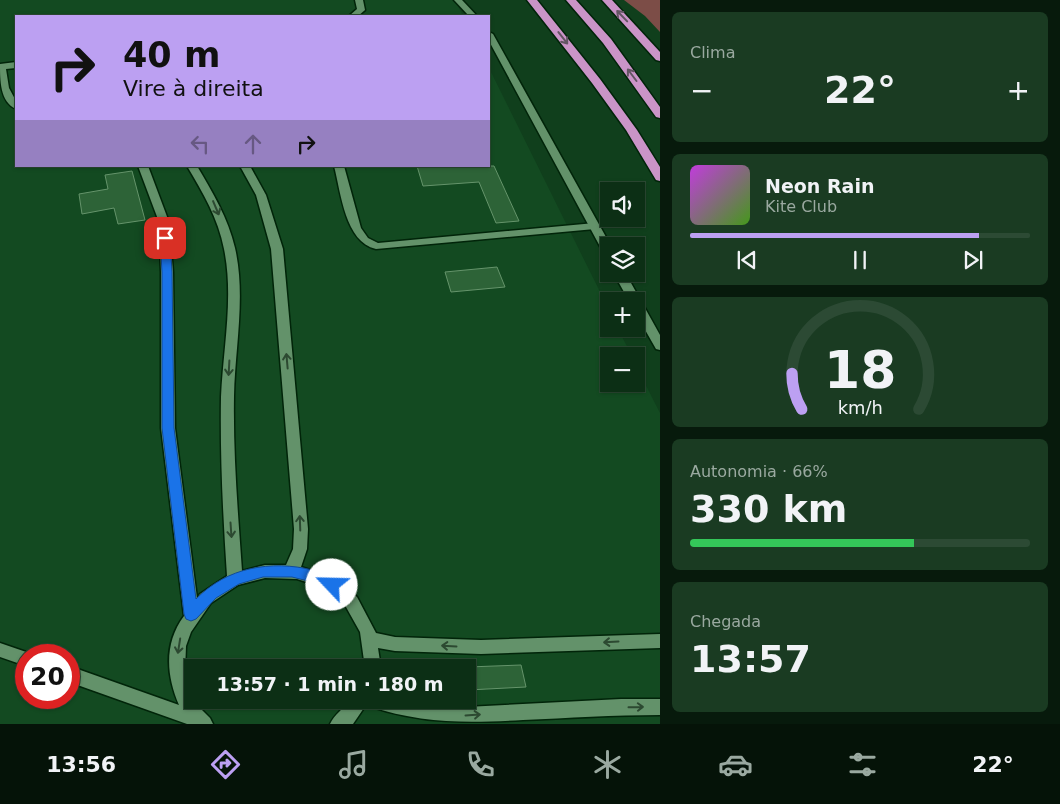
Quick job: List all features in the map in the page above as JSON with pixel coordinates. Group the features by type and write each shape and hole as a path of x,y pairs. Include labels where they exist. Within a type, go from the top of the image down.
{"highway":[{"path":"532,0 596,80 632,130 660,178"},
{"path":"571,0 583,12 636,80 660,115"},
{"path":"607,0 660,58"}],"street":[{"path":"354,15 361,10 359,0"},
{"path":"458,0 472,15"},
{"path":"490,36 600,237"},
{"path":"15,65 1,67 2,82 8,100 15,105"},
{"path":"143,167 164,222 167,272 168,428 191,614"},
{"path":"193,167 216,206 224,226 230,249 234,285 228,395 228,464 235,579"},
{"path":"246,167 261,195 277,249 301,529 300,549 292,571"},
{"path":"339,167 356,228 364,240 376,246 594,226"},
{"path":"645,318 660,346"},
{"path":"201,722 182,696 176,668 179,640 191,614 211,594 235,579 263,571 292,571 320,578 344,593 362,613 372,639 373,659"},
{"path":"372,639 395,644 481,647 660,640"},
{"path":"0,650 15,655"},
{"path":"80,678 201,722"},
{"path":"395,709 417,716 446,716 621,707 660,707"},
{"path":"339,724 346,719 353,709"}],"shaded area":[{"path":"0,0 455,0 462,15 15,15 15,167 490,167 490,70 600,292 600,337 622,337 627,347 600,347 600,392 645,392 645,384 660,413 660,724 0,724"},
{"path":"624,0 660,0 660,32 645,16"}],"building":[{"path":"494,166 519,221 496,223 479,182 423,186 417,167"},
{"path":"132,171 145,220 118,224 114,208 82,214 79,194 108,189 105,175"},
{"path":"497,267 505,287 451,292 445,272"},
{"path":"521,665 526,687 476,690 476,667"}],"route":[{"path":"165,238 168,428 191,614 211,594 235,579 263,571 292,571 320,578 332,585"}]}
